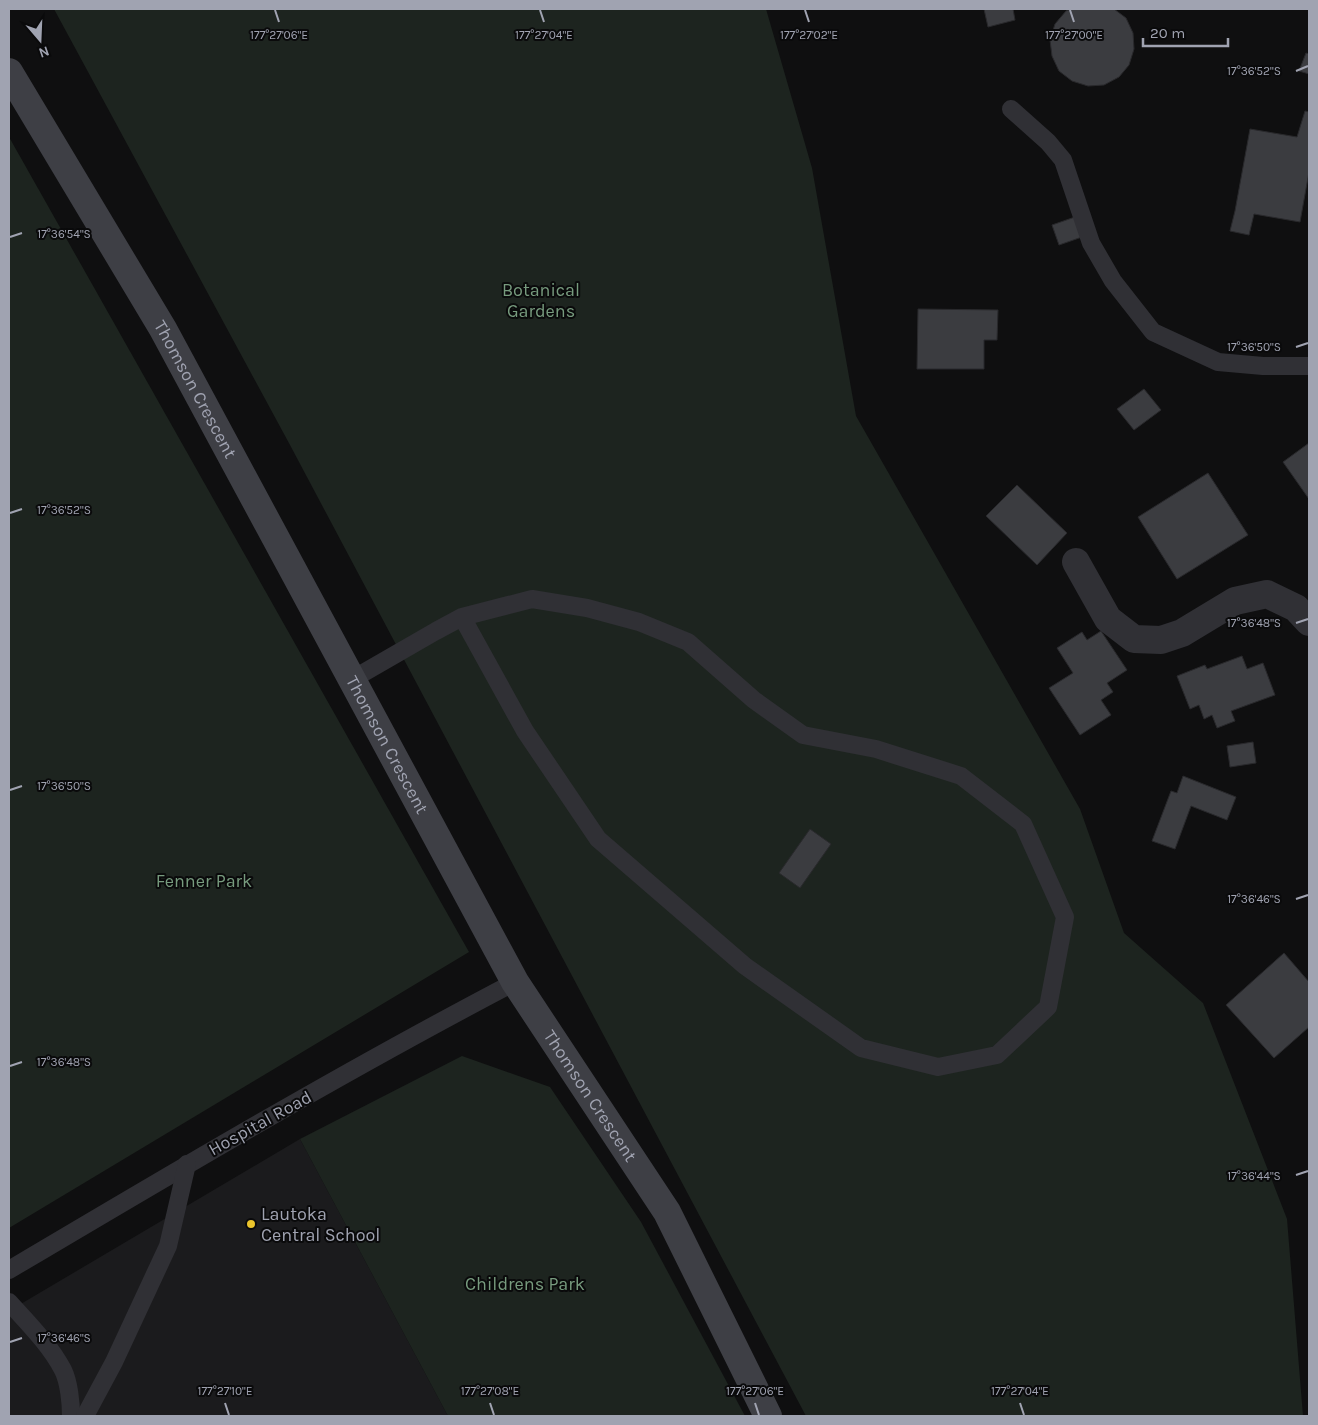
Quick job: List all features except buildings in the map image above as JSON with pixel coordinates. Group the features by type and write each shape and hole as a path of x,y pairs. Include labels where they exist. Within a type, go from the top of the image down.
{"main road":[{"name":"Thomson Crescent","path":"9,72 163,329 514,982 667,1212 768,1416"}],"street":[{"path":"1076,562 1108,619 1134,639 1161,640 1182,633 1235,601 1267,594 1296,608 1309,622"}],"lane":[{"path":"1011,109 1048,142 1063,160 1091,243 1113,281 1153,332 1218,362 1263,366 1309,366"},
{"path":"351,680 462,618 532,599 587,608 639,622 688,642 754,700 803,735 876,749 961,776 1023,824 1065,918 1048,1007 997,1055 989,1057 938,1068 861,1048 745,966 598,839 525,732 462,618"},
{"name":"Hospital Road","path":"9,1270 187,1164 435,1024 514,982"},
{"path":"85,1416 114,1362 168,1246 187,1164"},
{"path":"9,1302 46,1345 64,1372 71,1403 71,1416"}],"shaded area":[{"name":"Lautoka Central School","path":"300,1139 448,1416 9,1416 9,1311"}],"green space":[{"name":"Botanical Gardens","path":"54,9 766,9 812,168 856,416 1080,809 1124,933 1203,1003 1287,1219 1303,1416 806,1416 290,445"},
{"name":"Fenner Park","path":"9,137 469,952 9,1228"},
{"name":"Childrens Park","path":"462,1056 550,1087 641,1222 745,1416 448,1416 300,1139"}],"place":[{"name":"Lautoka Central School","path":"251,1224"}]}
